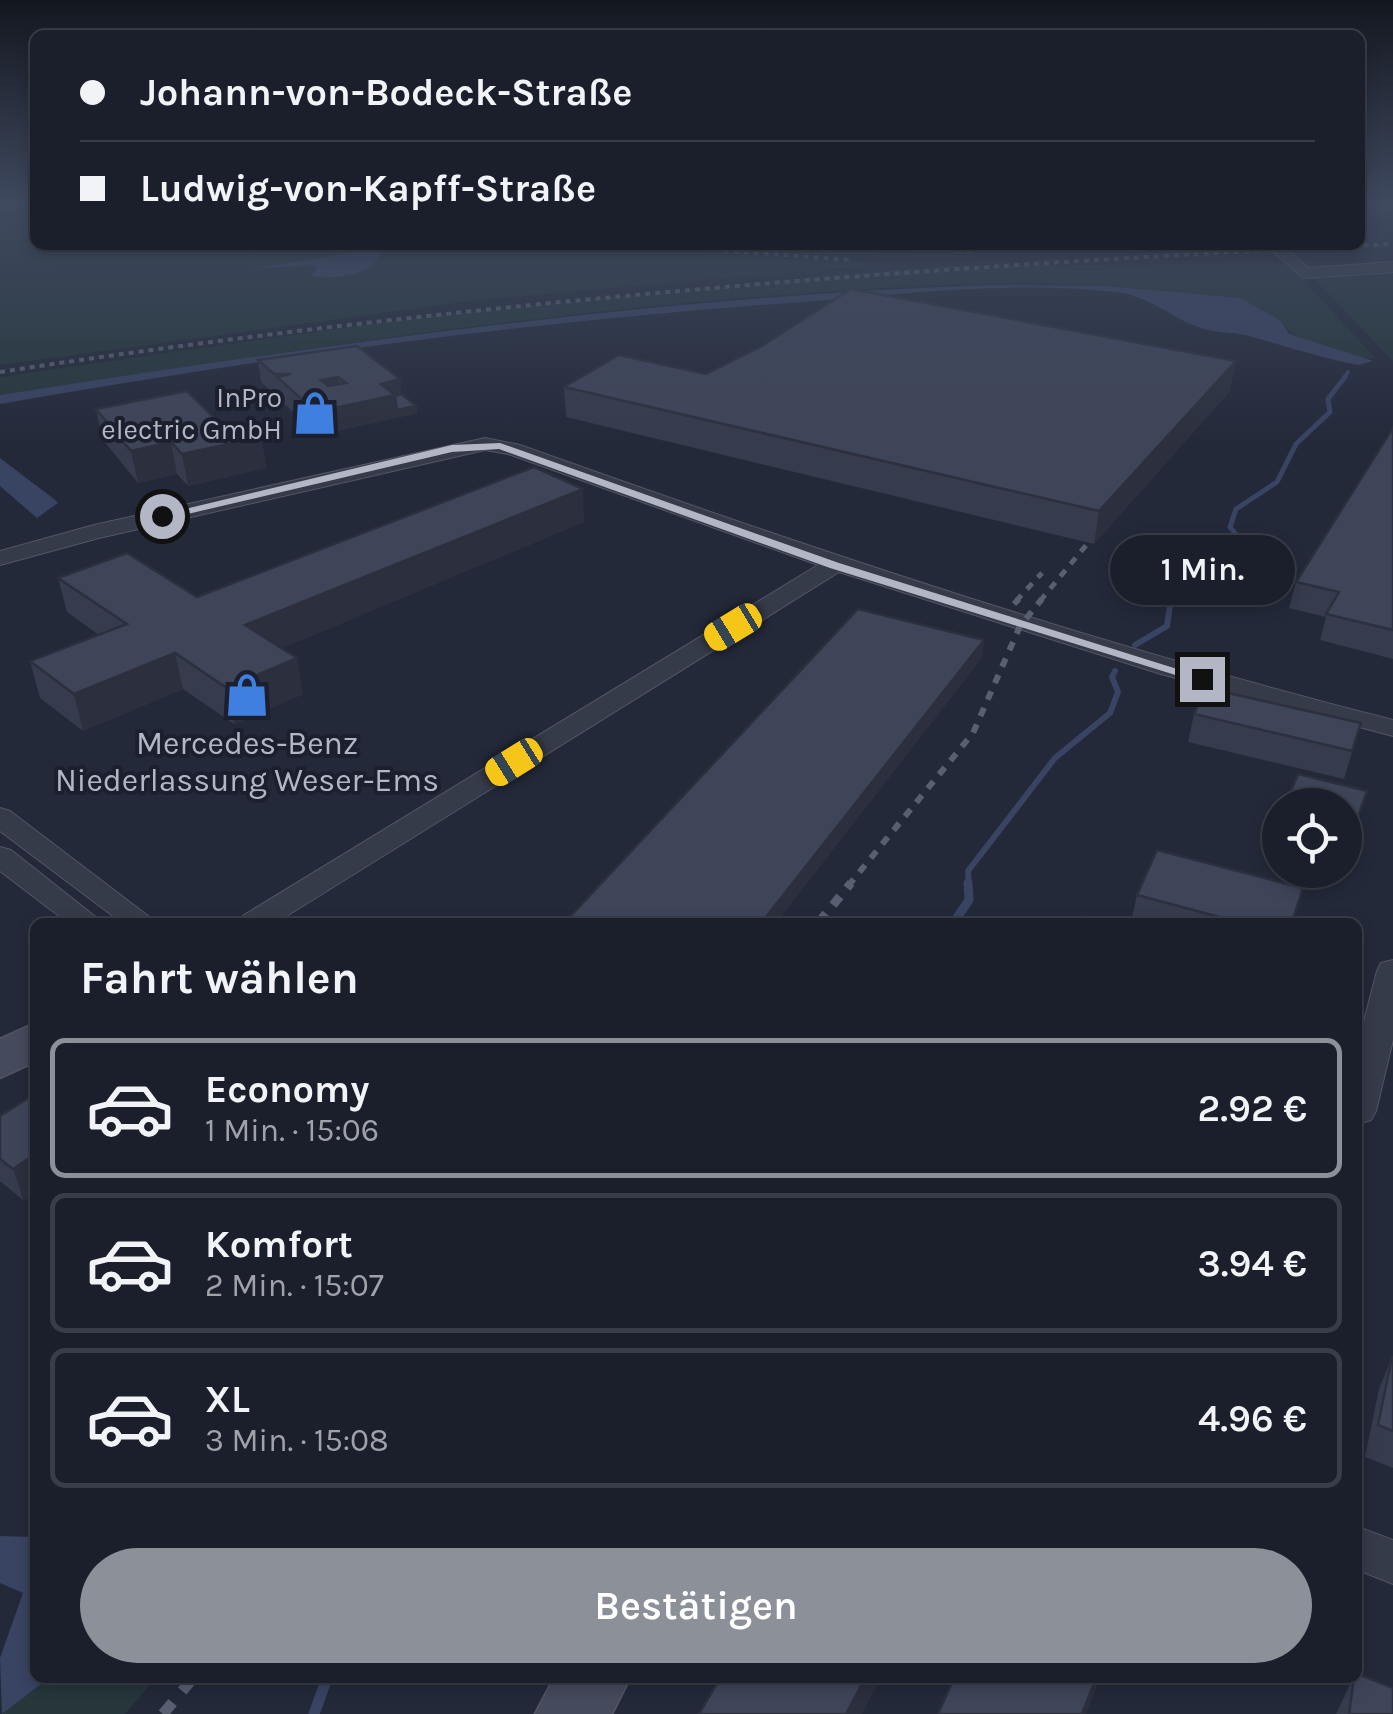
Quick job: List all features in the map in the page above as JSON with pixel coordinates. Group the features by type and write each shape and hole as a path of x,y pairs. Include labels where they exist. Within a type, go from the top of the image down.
{"street":[{"path":"0,558 452,448 485,444 513,449 834,566 1132,660 1393,728"},
{"path":"262,918 834,566"},
{"path":"0,817 136,918"},
{"path":"0,856 82,918"},
{"path":"1362,1095 1393,971"},
{"path":"0,1061 30,1043"},
{"path":"0,1094 30,1075"},
{"path":"1362,1550 1393,1562"},
{"path":"572,1714 591,1683"}],"shaded area":[{"path":"0,284 659,284 478,300 0,365"},
{"path":"743,284 965,284 595,312 0,395 0,377 435,315"},
{"path":"1070,284 1307,284 1376,359 1324,349 1298,337 1281,321 1208,302 1133,288"},
{"path":"1319,284 1393,284 1393,361"},
{"path":"42,1683 152,1683 125,1714 2,1714"}],"water":[{"path":"994,285 1106,286 1240,298 1281,321 1289,334 1373,361 1358,365 1249,336 1204,329 1128,294 993,288 492,331 196,371 0,404 0,395 495,325 744,300"},
{"path":"0,458 58,503 37,518 0,486"},
{"path":"0,1536 30,1537 30,1683 42,1683 2,1714 0,1658 23,1593 0,1583"}],"building":[{"path":"851,289 1236,361 1099,511 564,387 619,355 706,374 762,346"},
{"path":"357,346 400,379 381,384 395,395 316,412 277,377 291,374 274,374 258,360","holes":["338,377 346,383 328,386 321,380"]},
{"path":"187,391 226,430 249,426 261,437 182,454 171,442 131,451 96,409"},
{"path":"402,394 416,406 397,410 395,396"},
{"path":"1393,428 1393,630 1326,614 1339,592 1296,582"},
{"path":"534,467 583,489 245,625 297,658 227,688 175,653 74,694 30,661 127,624 58,578 127,553 197,597"},
{"path":"858,609 984,640 765,918 569,918"},
{"path":"1206,688 1361,723 1352,751 1194,714"},
{"path":"1298,774 1355,788 1292,788"},
{"path":"1157,850 1262,877 1262,888 1303,888 1293,918 1223,918 1137,895"},
{"path":"30,1097 30,1157 13,1169 0,1159 0,1116"},
{"path":"1393,1357 1393,1431 1378,1425"},
{"path":"1362,1676 1393,1688 1393,1714 1349,1714 1353,1683 1362,1683"},
{"path":"717,1683 862,1683 846,1714 699,1714"},
{"path":"952,1683 1094,1683 1082,1714 938,1714"}],"waterway":[{"path":"1343,379 1348,372"},
{"path":"1171,601 1172,591 1240,539 1230,527 1236,509 1277,482 1296,444 1330,412 1328,399 1345,377"},
{"path":"1135,645 1167,626 1171,599"},
{"path":"969,886 968,871 1055,758 1110,713 1118,692 1112,677 1115,671"},
{"path":"957,918 969,900 968,883"},
{"path":"314,1714 325,1683"}],"railway":[{"path":"0,372 347,325 765,284"},
{"path":"1040,601 1088,543"},
{"path":"1016,601 1042,573"},
{"path":"1014,604 1019,599"},
{"path":"848,886 973,733 1020,626 1042,599"},
{"path":"822,918 851,883"},
{"path":"163,1714 189,1683"}],"place":[{"name":"InPro electric GmbH","path":"315,413"},
{"name":"Mercedes-Benz Niederlassung Weser-Ems","path":"247,695"}],"route":[{"path":"162,516 452,448 500,446 834,566 1064,640 1202,679"}]}
